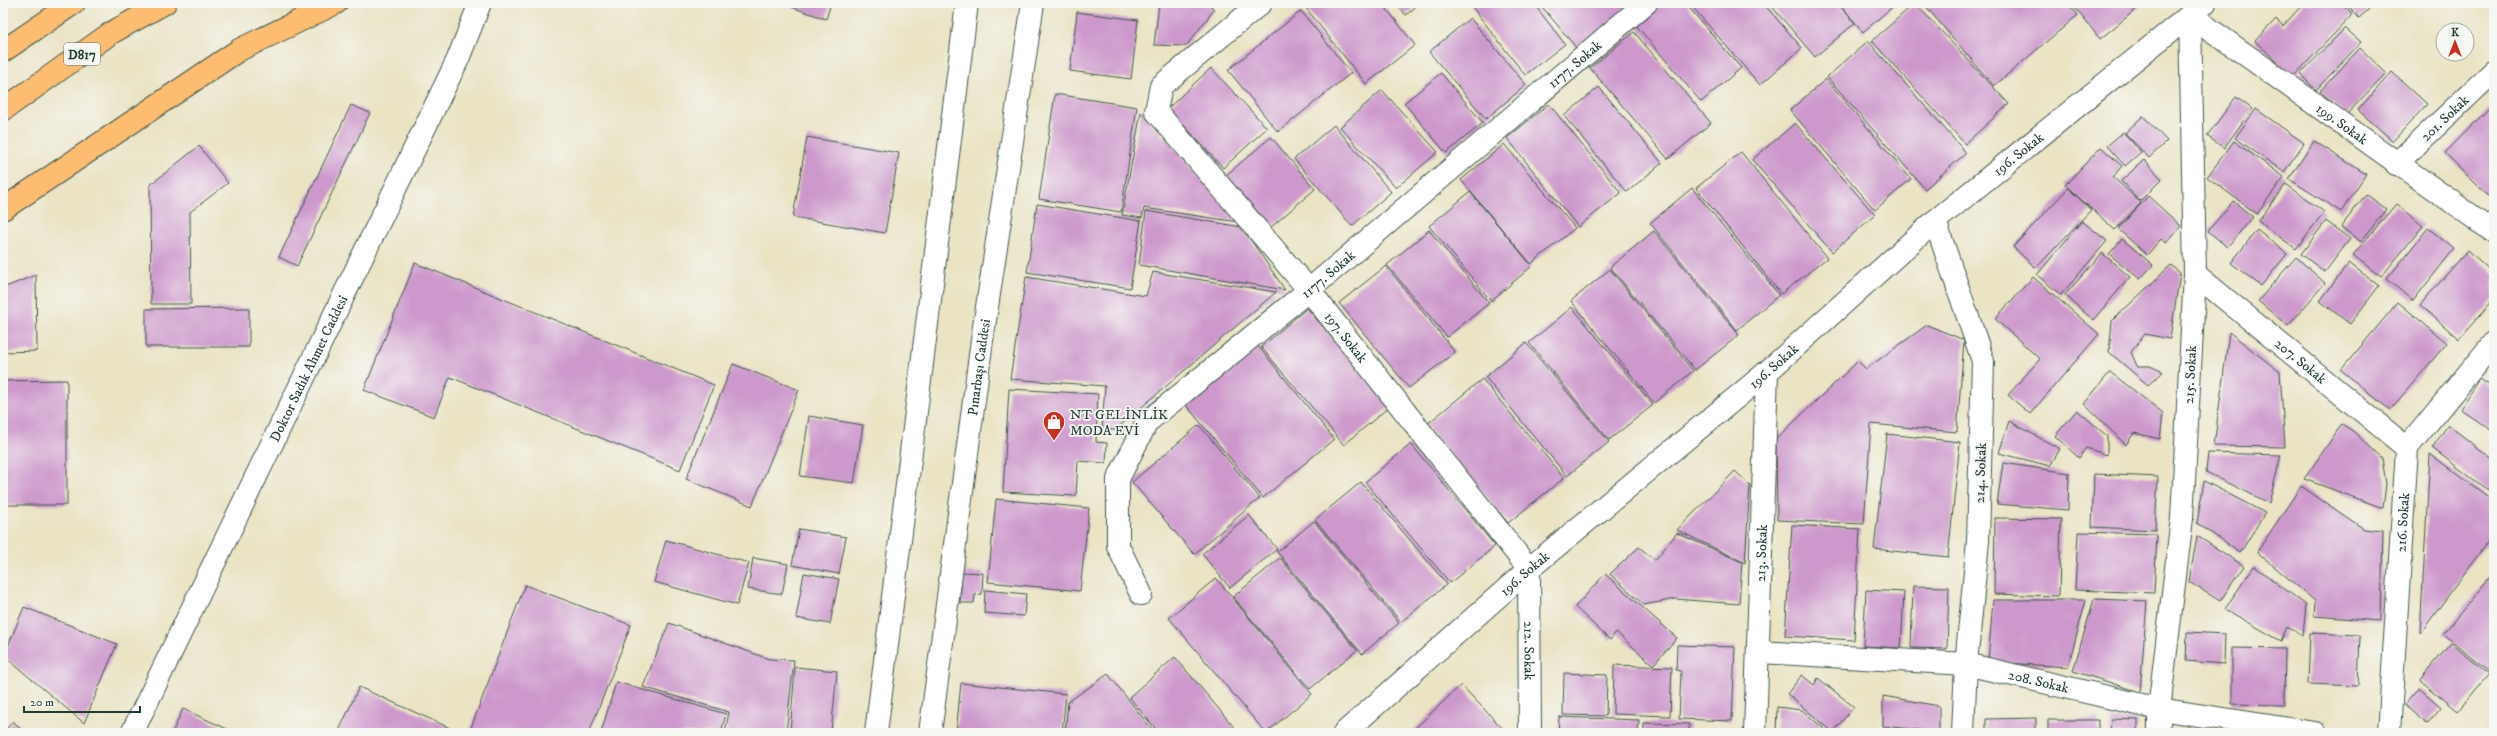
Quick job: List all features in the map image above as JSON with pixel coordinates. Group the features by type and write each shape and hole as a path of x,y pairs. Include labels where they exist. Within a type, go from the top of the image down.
{"highway":[{"path":"3,51 74,3"},
{"name":"D817","path":"3,110 111,33 164,3"},
{"path":"3,209 240,50 336,3"}],"street":[{"name":"Doktor Sadık Ahmet Caddesi","path":"132,733 458,59 480,3"},
{"path":"876,733 968,3"},
{"name":"Pınarbaşı Caddesi","path":"930,733 982,340 1033,3"},
{"name":"197. Sokak","path":"1261,3 1161,86 1156,111 1309,290 1529,568"},
{"name":"1177. Sokak","path":"1141,594 1118,546 1118,479 1147,422 1309,290 1646,3"},
{"name":"199. Sokak","path":"2197,9 2396,164 2494,232"},
{"name":"196. Sokak","path":"1344,733 1529,568 1767,372 1935,221 2197,9"},
{"name":"215. Sokak","path":"2159,733 2159,709 2182,518 2195,274 2197,9"},
{"name":"201. Sokak","path":"2396,164 2494,71"},
{"name":"214. Sokak","path":"1935,221 1983,361 1978,541 1966,664 1963,733"},
{"name":"207. Sokak","path":"2195,274 2406,448"},
{"path":"2406,448 2494,342"},
{"name":"213. Sokak","path":"1755,733 1759,652 1767,372"},
{"name":"216. Sokak","path":"2388,733 2406,448"},
{"name":"212. Sokak","path":"1529,568 1530,733"},
{"name":"208. Sokak","path":"1759,652 1966,664 2159,709 2315,733"}],"building":[{"path":"780,3 831,3 826,19"},
{"path":"1132,3 1153,3 1153,6"},
{"path":"1159,3 1209,3 1214,10 1186,46 1154,45"},
{"path":"1302,3 1382,3 1415,45 1366,84"},
{"path":"1395,3 1420,3 1406,15"},
{"path":"1469,3 1533,3 1565,44 1525,75"},
{"path":"1539,3 1635,3 1578,50"},
{"path":"1659,3 1685,3 1741,68 1701,102 1635,24"},
{"path":"1689,3 1763,3 1802,48 1760,85"},
{"path":"1769,3 1837,3 1855,23 1815,57"},
{"path":"1839,3 1897,3 1863,32"},
{"path":"1915,3 2009,104 1965,144 1872,41"},
{"path":"1923,3 2067,3 2078,15 1994,86"},
{"path":"2071,3 2144,3 2100,39"},
{"path":"2304,3 2341,3 2353,14 2293,77 2255,41 2276,19 2283,26"},
{"path":"2346,3 2376,3 2359,18"},
{"path":"1301,11 1351,73 1278,132 1228,70"},
{"path":"1077,12 1138,20 1131,79 1070,71"},
{"path":"1470,18 1526,85 1486,119 1429,52"},
{"path":"2345,28 2361,42 2316,90 2300,74"},
{"path":"1634,32 1711,123 1668,159 1590,68"},
{"path":"1868,41 1966,153 1925,189 1827,77"},
{"path":"2360,48 2386,73 2346,115 2320,91"},
{"path":"1211,68 1267,128 1223,168 1168,108"},
{"path":"2392,72 2427,104 2393,141 2358,110"},
{"path":"1441,73 1483,123 1446,153 1404,103"},
{"path":"1826,79 1911,179 1875,210 1790,110"},
{"path":"1599,87 1662,163 1627,192 1564,116"},
{"path":"1382,90 1438,152 1396,188 1340,127"},
{"path":"1055,94 1137,107 1121,212 1039,199"},
{"path":"2236,97 2252,109 2224,148 2207,136"},
{"path":"2494,103 2494,202 2445,153"},
{"path":"1549,104 1621,193 1578,227 1507,138"},
{"path":"351,105 370,113 297,266 279,257"},
{"path":"2256,109 2304,143 2284,172 2235,138"},
{"path":"1141,112 1239,222 1144,208 1142,218 1122,215"},
{"path":"2143,116 2167,141 2149,158 2125,133"},
{"path":"1795,123 1875,215 1832,252 1752,160"},
{"path":"1334,125 1391,192 1352,226 1294,159"},
{"path":"2123,132 2141,152 2125,166 2107,146"},
{"path":"807,137 899,153 885,233 793,217"},
{"path":"1271,137 1315,189 1269,229 1224,177"},
{"path":"2234,141 2284,177 2257,214 2207,177"},
{"path":"2314,141 2366,174 2341,212 2289,179"},
{"path":"1504,144 1575,228 1531,264 1461,180"},
{"path":"199,146 228,183 190,212 191,304 151,304 150,185"},
{"path":"2101,147 2122,166 2113,177 2141,203 2115,230 2065,185"},
{"path":"1741,152 1827,258 1781,294 1696,188"},
{"path":"2144,160 2162,179 2140,201 2121,181"},
{"path":"2286,184 2324,212 2296,249 2258,221"},
{"path":"1692,188 1779,295 1737,330 1650,223"},
{"path":"2068,188 2091,210 2036,268 2013,247"},
{"path":"1470,192 1532,266 1491,301 1429,226"},
{"path":"2366,194 2386,209 2361,242 2341,227"},
{"path":"2148,196 2181,226 2166,243 2161,239 2147,255 2118,229"},
{"path":"2233,201 2253,217 2227,247 2208,231"},
{"path":"1037,204 1141,221 1130,288 1027,272"},
{"path":"2396,204 2423,226 2381,277 2353,255"},
{"path":"1146,211 1242,227 1285,290 1139,265"},
{"path":"2082,221 2107,241 2061,295 2037,275"},
{"path":"2326,221 2350,239 2325,272 2301,254"},
{"path":"2428,228 2454,249 2413,301 2387,279"},
{"path":"1429,230 1489,303 1447,337 1387,265"},
{"path":"2257,230 2287,254 2261,286 2231,263"},
{"path":"1654,231 1739,335 1695,370 1610,267"},
{"path":"2122,239 2153,265 2140,279 2109,254"},
{"path":"2468,250 2494,274 2494,299 2459,339 2420,305"},
{"path":"2102,253 2130,277 2093,320 2065,295"},
{"path":"2296,257 2325,283 2288,326 2258,301"},
{"path":"415,263 714,385 680,470 450,377 434,417 364,390"},
{"path":"2349,263 2379,286 2350,324 2320,301"},
{"path":"2171,265 2180,273 2170,339 2145,334 2131,352 2137,366 2150,366 2163,372 2148,385 2109,352 2112,321"},
{"path":"1386,266 1455,352 1409,388 1339,303"},
{"path":"1610,269 1693,371 1654,403 1571,301"},
{"path":"1153,272 1276,292 1115,430 1102,429 1105,386 1010,379 1026,277 1146,296"},
{"path":"36,275 37,351 3,352 3,288"},
{"path":"2033,277 2099,334 2030,414 2008,395 2040,359 1995,319"},
{"path":"2398,302 2447,343 2390,410 2341,370"},
{"path":"1572,307 1653,405 1609,440 1529,343"},
{"path":"249,308 249,347 146,347 146,309"},
{"path":"1307,308 1390,406 1344,445 1261,347"},
{"path":"1927,325 1964,340 1957,432 1871,424 1864,524 1777,520 1776,439 1858,361 1866,369"},
{"path":"2229,332 2280,372 2285,447 2214,446"},
{"path":"1526,343 1609,442 1567,476 1485,377"},
{"path":"1258,346 1334,439 1263,498 1186,405"},
{"path":"733,364 799,390 752,506 686,479"},
{"path":"2110,372 2163,413 2160,439 2134,433 2126,445 2084,404"},
{"path":"1482,379 1564,478 1508,523 1426,425"},
{"path":"2480,379 2492,387 2494,385 2494,432 2460,409"},
{"path":"67,380 67,505 3,505 3,381"},
{"name":"NT GELİNLİK MODA EVİ","path":"1009,389 1098,394 1096,442 1107,443 1106,463 1078,461 1076,496 1003,492"},
{"path":"2077,410 2107,436 2107,455 2086,448 2079,458 2055,436"},
{"path":"809,416 863,425 854,483 800,476"},
{"path":"2009,421 2060,449 2050,466 1999,453"},
{"path":"2342,424 2354,432 2382,458 2386,484 2383,508 2304,479"},
{"path":"1199,425 1260,498 1194,554 1132,482"},
{"path":"2448,425 2494,460 2494,495 2432,448"},
{"path":"1887,434 1960,442 1948,557 1874,549"},
{"path":"1411,444 1495,546 1450,583 1365,482"},
{"path":"2208,453 2281,455 2269,503 2206,472"},
{"path":"2430,454 2494,501 2494,533 2420,634"},
{"path":"2003,463 2069,473 2068,510 1997,504"},
{"path":"1735,471 1750,485 1745,563 1677,530"},
{"path":"2094,474 2158,477 2155,530 2092,527"},
{"path":"2204,481 2265,513 2240,553 2197,523"},
{"path":"1361,482 1447,584 1401,622 1315,520"},
{"path":"2301,486 2364,529 2383,531 2381,621 2314,616 2315,601 2257,552"},
{"path":"996,499 1089,508 1080,591 988,582"},
{"path":"1249,515 1277,549 1230,588 1202,554"},
{"path":"1995,518 2061,519 2059,596 1994,594"},
{"path":"1314,521 1399,623 1362,654 1277,552"},
{"path":"1792,525 1860,529 1854,640 1785,636"},
{"path":"799,529 846,537 839,574 792,565"},
{"path":"2078,532 2157,534 2154,593 2075,590"},
{"path":"1677,533 1742,562 1739,604 1675,599 1644,605 1610,574 1639,547 1655,560"},
{"path":"2197,536 2244,566 2220,601 2189,582"},
{"path":"666,540 749,563 737,605 654,582"},
{"path":"753,558 788,564 782,594 748,589"},
{"path":"1280,558 1357,650 1310,689 1233,597"},
{"path":"2254,566 2306,605 2303,635 2287,627 2281,641 2225,609"},
{"path":"962,572 983,573 982,594 975,595 974,603 960,603"},
{"path":"2494,572 2494,675 2443,634"},
{"path":"804,573 839,579 830,624 796,618"},
{"path":"1605,574 1677,638 1653,665 1616,632 1610,640 1575,607"},
{"path":"1216,578 1312,694 1266,733 1169,618"},
{"path":"525,585 631,625 589,733 469,733"},
{"path":"1913,586 1949,587 1947,649 1911,648"},
{"path":"985,590 1026,594 1024,616 984,613"},
{"path":"1866,590 1904,592 1901,648 1863,646"},
{"path":"2094,599 2147,601 2140,692 2073,671"},
{"path":"1993,600 2086,600 2068,667 1988,662"},
{"path":"24,607 117,644 84,723 4,656"},
{"path":"669,623 769,659 794,660 786,733 725,733 729,712 643,687"},
{"path":"2187,632 2225,634 2224,664 2186,661"},
{"path":"2310,633 2360,635 2358,686 2308,684"},
{"path":"2451,643 2489,674 2458,711 2420,680"},
{"path":"1677,645 1735,647 1732,721 1679,719 1681,671 1676,670"},
{"path":"2232,648 2285,649 2284,705 2232,704"},
{"path":"1175,657 1239,733 1159,733 1129,697"},
{"path":"1614,665 1672,667 1670,716 1613,714"},
{"path":"795,667 837,671 831,733 790,733"},
{"path":"1564,673 1607,675 1606,716 1563,715"},
{"path":"1108,674 1155,733 1065,733 1068,702"},
{"path":"1802,675 1814,685 1818,678 1854,707 1833,732 1787,694"},
{"path":"616,682 726,714 721,733 601,733"},
{"path":"961,683 1066,694 1062,733 956,733"},
{"path":"1461,685 1507,733 1410,733"},
{"path":"359,687 461,733 338,733"},
{"path":"2419,688 2441,707 2427,724 2404,705"},
{"path":"1883,696 1939,706 1939,732 1883,726"},
{"path":"1777,707 1802,710 1823,728 1823,733 1776,733"},
{"path":"183,709 236,733 172,733"},
{"path":"1559,717 1639,720 1638,733 1558,733"},
{"path":"2036,718 2036,733 1986,733 1986,719"},
{"path":"2111,719 2138,720 2138,733 2110,733"},
{"path":"2048,720 2098,720 2098,733 2048,733"},
{"path":"13,721 25,733 3,733"},
{"path":"1644,723 1689,724 1689,733 1644,733"},
{"path":"2184,729 2213,732 2213,733 2184,733"}],"place":[{"name":"NT GELİNLİK MODA EVİ","path":"1054,442"}]}
